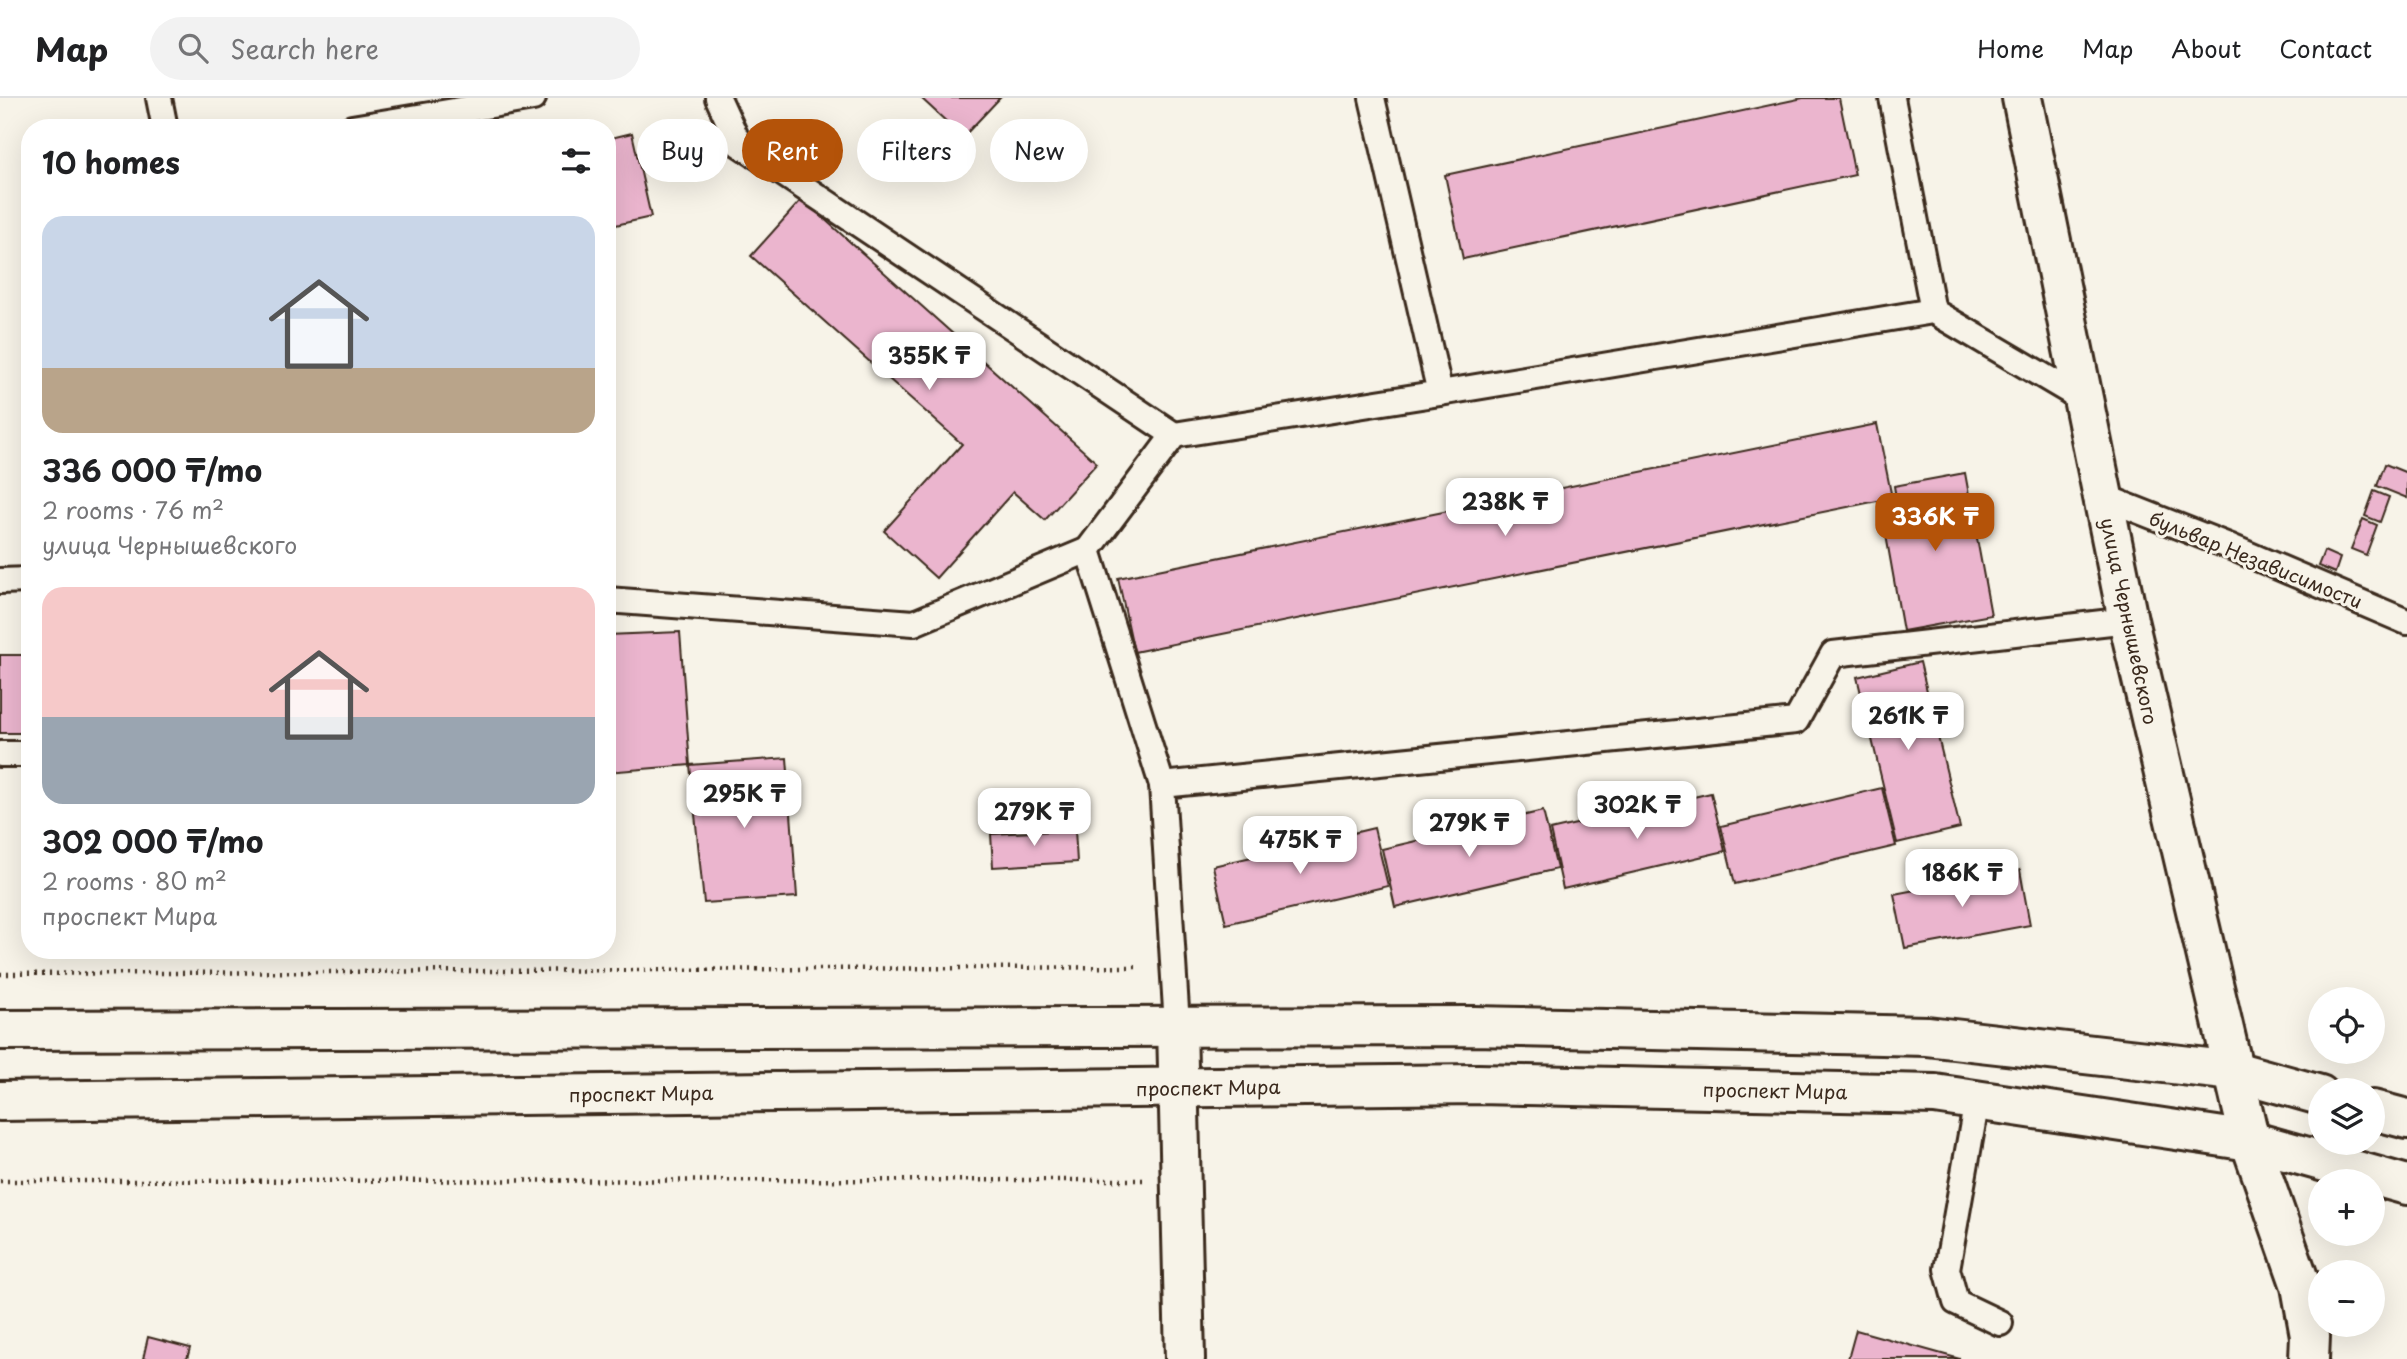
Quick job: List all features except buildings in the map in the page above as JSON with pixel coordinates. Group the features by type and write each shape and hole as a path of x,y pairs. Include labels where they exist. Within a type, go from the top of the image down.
{"main road":[{"name":"улица Чернышевского","path":"2022,98 2128,620 2249,1142 2301,1286 2310,1336 2309,1359"},
{"path":"1177,1026 1185,1359"},
{"path":"0,1030 1474,1026 1927,1036 2234,1071 2308,1092"},
{"name":"проспект Мира","path":"0,1101 1478,1084 1935,1094 2249,1142 2407,1185"},
{"path":"2385,1113 2407,1119"}],"lane":[{"path":"159,98 162,119"},
{"path":"406,119 533,98"},
{"path":"718,98 739,145 1174,435 1933,311 2084,400"},
{"path":"1372,98 1440,393"},
{"path":"1892,98 1933,311"},
{"path":"616,601 914,623 1088,550 1174,435"},
{"name":"бульвар Независимости","path":"2104,497 2231,547 2407,622"},
{"path":"1088,550 1162,785 1177,1026"},
{"path":"0,581 21,580"},
{"path":"1162,785 1796,721 1833,654 2128,620"},
{"path":"0,754 21,754"},
{"path":"1977,1100 1947,1269 1956,1302 2000,1323"}],"path":[{"path":"0,974 1173,966"},
{"path":"0,1181 1180,1180"}]}
